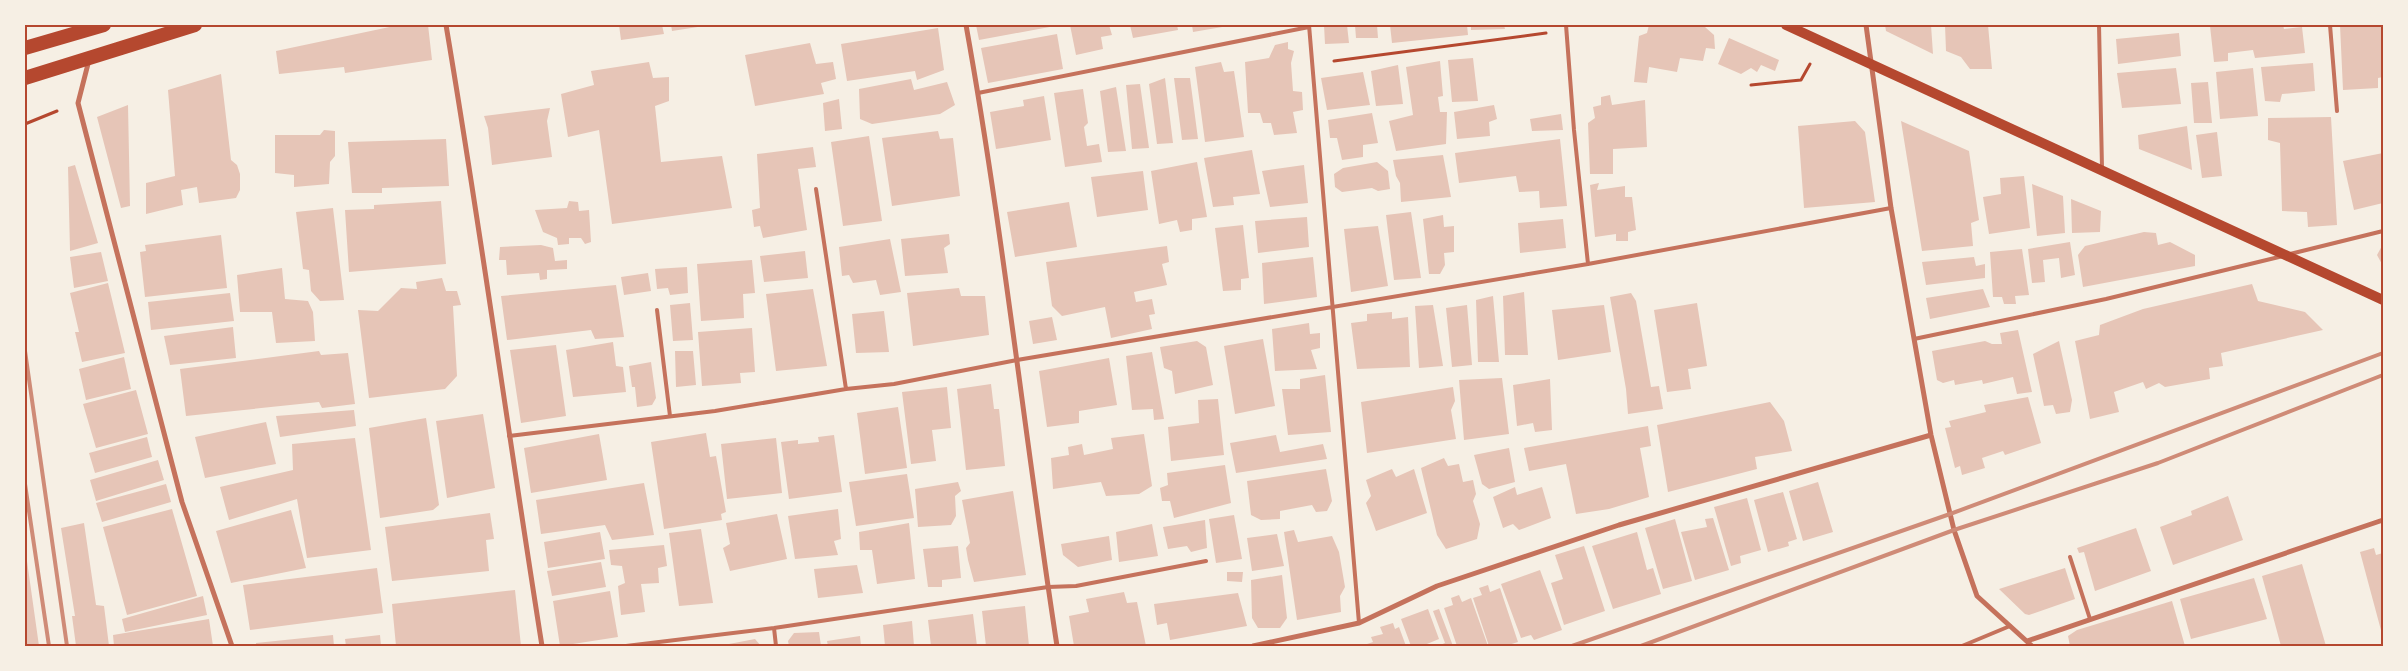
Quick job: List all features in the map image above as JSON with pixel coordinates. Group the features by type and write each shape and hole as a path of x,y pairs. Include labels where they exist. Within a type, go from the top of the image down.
{"highway":[{"path":"25,48 104,25"},
{"path":"25,78 195,25"}],"main road":[{"path":"1786,25 2383,300"}],"street":[{"path":"446,25 472,182 542,646"},
{"path":"966,25 978,93 1057,646"},
{"path":"1866,25 1891,208 1931,436 1959,551 1977,596 2032,646"},
{"path":"90,57 78,103 182,502 232,646"},
{"path":"1253,646 1359,623 1437,586 1619,525 1931,436"},
{"path":"2027,641 2383,520"}],"lane":[{"path":"2099,25 2102,170"},
{"path":"2330,25 2337,111"},
{"path":"978,93 1309,26 1359,623"},
{"path":"1567,28 1574,130 1588,264"},
{"path":"816,188 846,389"},
{"path":"509,436 716,411 846,389 894,384 1017,360 1588,264 1891,208"},
{"path":"1914,339 2106,299 2383,231"},
{"path":"657,310 670,416"},
{"path":"2070,557 2090,620"},
{"path":"626,646 774,628 1048,587 1076,586 1206,561"},
{"path":"1962,646 2010,626"},
{"path":"774,628 776,646"}],"path":[{"path":"1311,64 1567,28"},
{"path":"1750,85 1801,80 1823,42"},
{"path":"25,124 78,103"}],"building":[{"path":"399,25 428,25 432,60 345,73 344,67 279,74 276,51"},
{"path":"619,25 662,25 664,34 621,40"},
{"path":"671,25 704,25 704,26 672,31"},
{"path":"976,25 1055,25 1055,26 979,40"},
{"path":"1070,25 1109,25 1112,35 1101,37 1103,49 1076,55"},
{"path":"1130,25 1177,25 1178,30 1133,38"},
{"path":"1192,25 1228,25 1228,26 1193,32"},
{"path":"1324,25 1347,25 1349,43 1325,44"},
{"path":"1355,25 1377,25 1378,38 1356,38"},
{"path":"1390,25 1467,25 1468,35 1392,43"},
{"path":"1471,25 1504,25 1505,29 1471,30"},
{"path":"1649,25 1705,27 1714,35 1715,49 1706,48 1703,61 1680,58 1677,72 1649,67 1647,83 1634,82 1639,36 1647,33"},
{"path":"1885,25 1931,25 1933,54 1886,31"},
{"path":"1945,25 1988,25 1992,69 1970,69 1961,57 1946,51"},
{"path":"2283,25 2284,29 2302,27 2305,53 2255,58 2253,50 2228,53 2228,61 2214,62 2210,26"},
{"path":"2340,25 2383,25 2383,77 2378,78 2378,88 2343,90"},
{"path":"938,28 944,70 917,80 915,71 847,81 841,44"},
{"path":"2179,33 2181,56 2118,64 2116,39"},
{"path":"1057,34 1063,69 988,83 981,48"},
{"path":"1729,38 1779,60 1775,71 1761,65 1757,72 1751,68 1741,74 1718,64"},
{"path":"1288,42 1288,49 1294,51 1291,63 1293,91 1302,92 1303,110 1293,112 1297,133 1274,135 1271,123 1263,123 1260,113 1248,113 1245,62 1269,58 1275,45"},
{"path":"810,43 816,64 833,62 836,79 821,83 824,94 755,106 745,55"},
{"path":"1473,58 1478,101 1452,102 1448,60"},
{"path":"1440,61 1443,96 1438,97 1440,112 1447,112 1446,144 1396,151 1389,121 1413,115 1406,67"},
{"path":"649,62 653,78 669,77 669,101 655,106 661,162 722,156 732,208 612,224 599,130 568,137 561,94 594,85 591,71"},
{"path":"1221,62 1224,72 1234,71 1244,137 1205,142 1195,67"},
{"path":"2313,63 2315,91 2282,94 2280,102 2265,101 2261,67"},
{"path":"1398,65 1403,104 1376,106 1371,71"},
{"path":"2176,68 2181,104 2122,108 2117,73"},
{"path":"2253,68 2258,116 2220,119 2216,72"},
{"path":"1363,72 1370,105 1327,110 1321,78"},
{"path":"221,74 231,160 237,165 240,174 240,190 236,198 199,203 197,187 181,190 183,205 146,214 146,183 175,176 168,90"},
{"path":"1165,78 1173,143 1157,144 1149,84"},
{"path":"1174,78 1190,78 1198,139 1182,140"},
{"path":"911,79 914,90 947,82 955,105 940,114 872,124 860,119 859,89"},
{"path":"2208,82 2212,123 2194,123 2191,83"},
{"path":"1140,84 1149,148 1132,149 1126,85"},
{"path":"1116,87 1126,151 1108,152 1100,91"},
{"path":"1083,89 1088,123 1084,127 1087,146 1099,144 1102,162 1065,167 1054,93"},
{"path":"1610,95 1612,105 1645,100 1647,147 1613,149 1613,174 1590,174 1588,123 1595,118 1593,107 1601,105 1601,97"},
{"path":"1044,96 1051,140 996,149 990,112 1024,106 1023,100"},
{"path":"839,99 842,129 825,131 823,103"},
{"path":"128,105 130,206 121,208 97,117"},
{"path":"1494,105 1497,119 1489,122 1490,136 1457,139 1454,112"},
{"path":"550,108 547,121 552,157 492,165 488,128 484,116"},
{"path":"1372,113 1378,143 1363,145 1363,157 1342,160 1337,138 1330,138 1328,120"},
{"path":"1561,114 1563,130 1532,131 1530,119"},
{"path":"2331,117 2337,225 2308,227 2307,212 2282,211 2280,143 2268,140 2268,118"},
{"path":"1855,121 1865,132 1875,202 1804,208 1798,126"},
{"path":"1901,121 1969,151 1979,220 1971,223 1973,246 1922,251"},
{"path":"2187,126 2192,170 2139,149 2138,135"},
{"path":"324,130 335,131 335,156 330,162 329,184 294,187 294,175 275,173 275,135 320,135"},
{"path":"938,131 940,139 953,138 960,196 892,206 882,138"},
{"path":"2217,132 2222,176 2202,178 2196,135"},
{"path":"869,136 882,221 843,226 831,142"},
{"path":"446,139 449,186 382,188 382,193 352,193 348,142"},
{"path":"1560,139 1567,206 1540,208 1539,191 1519,192 1516,176 1459,183 1455,153"},
{"path":"813,147 816,167 798,169 807,230 763,238 760,226 754,227 752,210 760,208 757,154"},
{"path":"1252,150 1260,194 1233,197 1234,205 1213,207 1204,158"},
{"path":"2383,153 2383,203 2354,210 2343,161"},
{"path":"1443,155 1451,197 1401,202 1400,183 1396,176 1393,160"},
{"path":"1197,162 1207,217 1192,219 1192,230 1180,232 1177,220 1159,224 1151,171"},
{"path":"1377,162 1388,171 1390,189 1378,191 1372,188 1342,192 1335,187 1334,174 1343,168"},
{"path":"75,165 98,243 70,251 68,167"},
{"path":"1304,165 1308,203 1270,207 1262,171"},
{"path":"1143,171 1148,210 1097,217 1091,177"},
{"path":"2024,176 2030,228 1989,234 1983,197 2001,194 2000,178"},
{"path":"1599,183 1597,190 1625,186 1625,197 1632,197 1636,230 1628,232 1628,241 1616,241 1616,234 1595,237 1590,185"},
{"path":"2032,184 2063,196 2065,233 2037,236"},
{"path":"2071,199 2101,211 2100,232 2072,233"},
{"path":"441,201 446,264 349,272 345,210 374,209 374,205"},
{"path":"569,201 578,202 579,211 589,210 591,242 585,244 581,238 569,238 569,244 558,245 557,238 543,232 535,210 567,208"},
{"path":"1069,202 1077,247 1015,257 1007,212"},
{"path":"333,208 344,300 320,301 311,291 309,270 303,269 296,212"},
{"path":"1411,212 1421,278 1394,280 1386,215"},
{"path":"1443,215 1444,227 1454,226 1454,252 1444,253 1445,265 1440,274 1429,274 1423,219"},
{"path":"1307,217 1309,247 1258,253 1255,221"},
{"path":"1563,219 1566,248 1520,253 1518,223"},
{"path":"1243,225 1249,278 1241,279 1241,290 1223,291 1215,228"},
{"path":"1378,226 1388,286 1351,292 1344,229"},
{"path":"2144,232 2156,233 2158,245 2170,242 2195,255 2195,266 2083,287 2078,255 2085,246"},
{"path":"949,234 950,244 944,248 948,273 905,276 901,239"},
{"path":"221,235 227,288 145,297 140,252 146,251 145,245"},
{"path":"890,239 901,292 880,295 876,280 853,283 849,275 842,276 839,247"},
{"path":"2070,242 2075,275 2061,278 2059,258 2043,260 2045,282 2032,283 2028,249"},
{"path":"2383,244 2383,266 2377,255"},
{"path":"541,245 553,248 555,261 567,260 567,269 547,270 547,279 540,280 539,273 507,275 506,260 499,260 500,247"},
{"path":"1167,246 1169,262 1162,264 1167,285 1134,292 1136,302 1152,299 1155,314 1149,315 1152,329 1111,338 1105,307 1062,316 1052,306 1046,262"},
{"path":"2022,249 2029,295 2015,296 2016,304 2004,304 2002,297 1993,297 1990,252"},
{"path":"805,251 808,278 764,282 760,256"},
{"path":"101,252 108,281 74,288 70,257"},
{"path":"1313,257 1317,297 1264,304 1262,263"},
{"path":"1974,257 1976,266 1985,264 1985,278 1926,285 1922,262"},
{"path":"752,260 755,293 743,294 744,318 701,321 697,264"},
{"path":"687,267 688,293 670,295 668,288 657,289 655,269"},
{"path":"282,268 285,299 308,301 313,312 315,341 276,343 272,312 240,312 237,275"},
{"path":"648,273 651,291 624,295 621,277"},
{"path":"442,278 446,291 457,291 461,305 453,306 457,376 445,389 369,398 358,310 378,311 401,288 417,289 416,282"},
{"path":"108,283 125,353 82,362 75,332 79,332 70,293"},
{"path":"2252,284 2258,301 2305,312 2323,330 2221,353 2223,366 2209,368 2210,379 2165,387 2159,383 2146,389 2143,382 2114,392 2119,412 2090,419 2075,341 2099,335 2100,325 2143,309"},
{"path":"616,285 624,337 595,339 591,330 507,340 501,296"},
{"path":"959,288 961,296 985,296 989,335 913,346 907,293"},
{"path":"813,289 827,366 776,371 766,294"},
{"path":"1983,289 1990,307 1930,319 1926,298"},
{"path":"1524,292 1528,355 1505,355 1503,296"},
{"path":"230,293 234,321 151,330 148,302"},
{"path":"1631,293 1636,301 1651,387 1659,386 1663,409 1628,414 1626,389 1610,297"},
{"path":"1493,296 1499,362 1478,362 1476,300"},
{"path":"690,303 693,340 673,341 670,305"},
{"path":"1697,303 1707,366 1688,369 1691,389 1667,392 1654,310"},
{"path":"1433,305 1443,366 1419,368 1415,306"},
{"path":"1467,305 1472,365 1452,367 1446,308"},
{"path":"1604,305 1611,352 1558,360 1552,310"},
{"path":"884,311 889,352 856,353 852,314"},
{"path":"1392,312 1392,319 1408,317 1410,367 1357,369 1351,323 1367,321 1367,314"},
{"path":"1052,317 1057,340 1033,344 1029,321"},
{"path":"1309,323 1310,334 1320,333 1320,348 1311,350 1317,369 1275,371 1272,329"},
{"path":"233,327 236,358 170,365 164,336"},
{"path":"752,328 755,372 740,373 741,383 702,386 698,332"},
{"path":"2018,330 2032,392 2017,394 2013,377 1983,384 1982,380 1955,385 1954,380 1943,383 1937,380 1932,351 1985,341 1992,344 2002,344 2000,333"},
{"path":"1263,339 1275,406 1235,414 1224,346"},
{"path":"1197,341 1206,347 1213,385 1175,394 1172,371 1164,368 1160,347"},
{"path":"2059,341 2072,400 2070,412 2056,414 2053,405 2044,406 2033,354"},
{"path":"613,342 616,366 623,367 626,392 573,397 566,350"},
{"path":"556,345 566,416 521,423 510,350"},
{"path":"319,351 321,355 348,353 355,404 322,408 319,402 186,416 180,369"},
{"path":"675,351 693,351 696,385 676,387"},
{"path":"1152,352 1164,419 1154,420 1153,409 1132,410 1126,356"},
{"path":"124,357 131,389 86,400 79,369"},
{"path":"1109,358 1117,405 1079,411 1079,423 1047,427 1039,371"},
{"path":"651,362 656,398 652,405 637,407 635,387 632,387 629,366"},
{"path":"1325,375 1331,432 1288,435 1282,389 1300,389 1300,379"},
{"path":"1502,378 1509,434 1464,440 1459,380"},
{"path":"1550,379 1552,430 1535,432 1533,423 1517,426 1513,385"},
{"path":"991,384 994,409 999,409 1005,466 966,470 957,389"},
{"path":"947,387 951,428 932,430 936,461 911,464 902,392"},
{"path":"1453,387 1455,401 1451,410 1456,439 1367,453 1361,402"},
{"path":"136,390 148,434 96,448 83,404"},
{"path":"2028,397 2041,443 2005,455 2003,451 1982,458 1985,468 1962,475 1960,466 1955,468 1945,428 1951,427 1949,421 1986,412 1984,405"},
{"path":"1218,399 1224,455 1171,461 1168,427 1199,423 1198,400"},
{"path":"1770,402 1784,421 1792,451 1755,457 1757,469 1668,492 1657,425"},
{"path":"898,407 907,468 865,474 857,413"},
{"path":"354,410 356,426 280,437 276,416"},
{"path":"483,414 495,488 447,498 436,421"},
{"path":"426,418 439,505 433,510 380,518 369,428"},
{"path":"266,422 276,464 205,478 195,437"},
{"path":"1648,426 1651,446 1640,448 1649,497 1609,509 1576,514 1566,464 1529,471 1524,448"},
{"path":"706,433 710,457 716,456 726,512 721,514 722,520 664,529 651,442"},
{"path":"599,434 607,480 531,493 524,448"},
{"path":"1144,434 1152,486 1139,494 1106,496 1101,482 1053,489 1051,458 1069,455 1068,447 1082,444 1084,455 1113,449 1111,438"},
{"path":"834,435 842,492 789,499 781,442 798,440 798,444 819,442 818,437"},
{"path":"1276,435 1280,452 1323,444 1327,459 1236,473 1230,443"},
{"path":"147,437 152,457 95,473 89,453"},
{"path":"355,438 371,550 307,558 297,499 229,520 220,487 293,470 292,444"},
{"path":"776,438 782,493 727,499 721,444"},
{"path":"1509,448 1515,482 1489,489 1482,484 1474,455"},
{"path":"1444,458 1448,466 1459,464 1463,482 1473,480 1476,494 1473,501 1480,524 1477,539 1446,549 1437,535 1421,468"},
{"path":"158,460 164,480 96,501 90,480"},
{"path":"1225,465 1231,503 1174,518 1170,501 1162,501 1160,488 1168,485 1167,473"},
{"path":"1326,469 1332,501 1327,511 1316,512 1312,505 1280,511 1280,519 1261,520 1251,515 1247,481"},
{"path":"1392,469 1396,477 1414,469 1427,513 1376,531 1366,503 1371,496 1366,480"},
{"path":"907,474 914,518 856,526 849,482"},
{"path":"958,482 961,491 955,496 956,516 951,525 918,527 915,489"},
{"path":"1818,482 1833,532 1803,541 1789,491"},
{"path":"644,483 654,535 612,540 605,525 541,534 536,500"},
{"path":"166,484 171,502 102,522 96,503"},
{"path":"1515,487 1517,495 1542,487 1551,518 1519,530 1513,524 1503,528 1493,497"},
{"path":"1013,491 1026,575 974,582 966,548 970,543 962,500"},
{"path":"1783,492 1797,539 1788,542 1789,546 1768,552 1754,500"},
{"path":"2228,496 2243,540 2173,565 2160,527 2192,515 2191,511"},
{"path":"1747,498 1761,550 1740,556 1741,563 1731,566 1714,507"},
{"path":"172,509 197,596 127,615 103,527"},
{"path":"838,509 841,539 834,541 838,555 795,559 788,516"},
{"path":"291,510 306,568 231,583 216,531"},
{"path":"490,513 494,539 486,540 489,571 392,581 385,527"},
{"path":"777,514 787,559 730,571 723,548 730,544 726,523"},
{"path":"1234,515 1242,559 1216,563 1209,519"},
{"path":"1713,518 1729,570 1695,580 1681,532 1707,527 1705,519"},
{"path":"1675,519 1692,581 1663,589 1645,528"},
{"path":"1205,520 1207,548 1191,552 1187,546 1168,549 1163,527"},
{"path":"84,523 96,605 104,606 109,646 76,646 72,616 75,616 61,528"},
{"path":"909,523 915,579 877,584 872,550 860,550 859,532"},
{"path":"1152,524 1158,556 1119,562 1116,532"},
{"path":"2136,528 2151,571 2095,591 2084,552 2079,553 2077,548"},
{"path":"701,529 713,603 679,606 669,533"},
{"path":"1294,530 1298,542 1332,536 1339,552 1345,587 1340,596 1341,612 1297,620 1284,532"},
{"path":"600,532 605,559 548,568 544,542"},
{"path":"1637,532 1647,570 1653,568 1661,594 1613,609 1592,546"},
{"path":"1277,534 1284,566 1252,571 1247,538"},
{"path":"1109,536 1112,560 1078,567 1063,555 1061,544"},
{"path":"664,545 667,566 658,568 659,583 641,584 645,612 621,615 618,586 625,583 622,566 611,565 609,550"},
{"path":"958,546 961,578 942,580 942,587 928,587 923,549"},
{"path":"1584,546 1605,611 1564,625 1551,583 1563,579 1555,555"},
{"path":"2374,548 2376,555 2383,553 2382,634 2360,552"},
{"path":"26,554 39,646 25,646"},
{"path":"601,562 606,587 552,596 547,571"},
{"path":"2302,564 2326,646 2281,646 2262,576"},
{"path":"857,565 863,593 818,598 814,569"},
{"path":"377,568 383,613 250,630 243,585"},
{"path":"2065,568 2075,599 2029,615 2025,614 1999,589"},
{"path":"1540,570 1562,630 1534,640 1531,635 1521,638 1501,584"},
{"path":"1227,572 1243,572 1242,582 1227,581"},
{"path":"1282,575 1287,618 1280,628 1258,628 1252,618 1251,580"},
{"path":"2254,578 2267,619 2191,639 2180,599"},
{"path":"1488,585 1490,592 1500,588 1518,642 1505,646 1489,646 1473,598 1482,595 1479,588"},
{"path":"515,590 521,646 396,646 392,604"},
{"path":"610,591 618,637 560,646 553,601"},
{"path":"1124,592 1127,603 1137,602 1146,646 1074,646 1069,616 1089,612 1086,599"},
{"path":"1238,593 1247,626 1170,640 1167,623 1157,625 1154,604"},
{"path":"1459,595 1462,602 1471,598 1488,646 1457,646 1444,608 1453,605 1451,598"},
{"path":"203,596 207,615 125,632 122,619"},
{"path":"2172,601 2185,646 2070,646 2068,636 2077,630"},
{"path":"1025,606 1029,646 986,646 982,611"},
{"path":"1428,609 1439,639 1422,646 1411,646 1401,619"},
{"path":"1439,609 1453,646 1438,646 1445,643 1433,611"},
{"path":"973,614 977,646 931,646 928,620"},
{"path":"209,619 213,646 114,646 113,635"},
{"path":"912,621 914,646 885,646 883,625"},
{"path":"1393,623 1395,629 1399,627 1406,646 1361,646 1373,642 1371,637 1383,634 1380,627"},
{"path":"819,632 821,646 789,646 788,641 794,633"},
{"path":"333,635 334,646 256,646 256,643"},
{"path":"380,635 381,646 346,646 345,639"},
{"path":"860,636 861,646 828,646 827,641"},
{"path":"755,639 761,646 729,646 729,644"}],"railway":[{"path":"25,351 67,646"},
{"path":"1572,646 1950,514 2383,353"},
{"path":"1641,646 1954,530 2158,463 2383,375"},
{"path":"25,484 49,646"}]}
